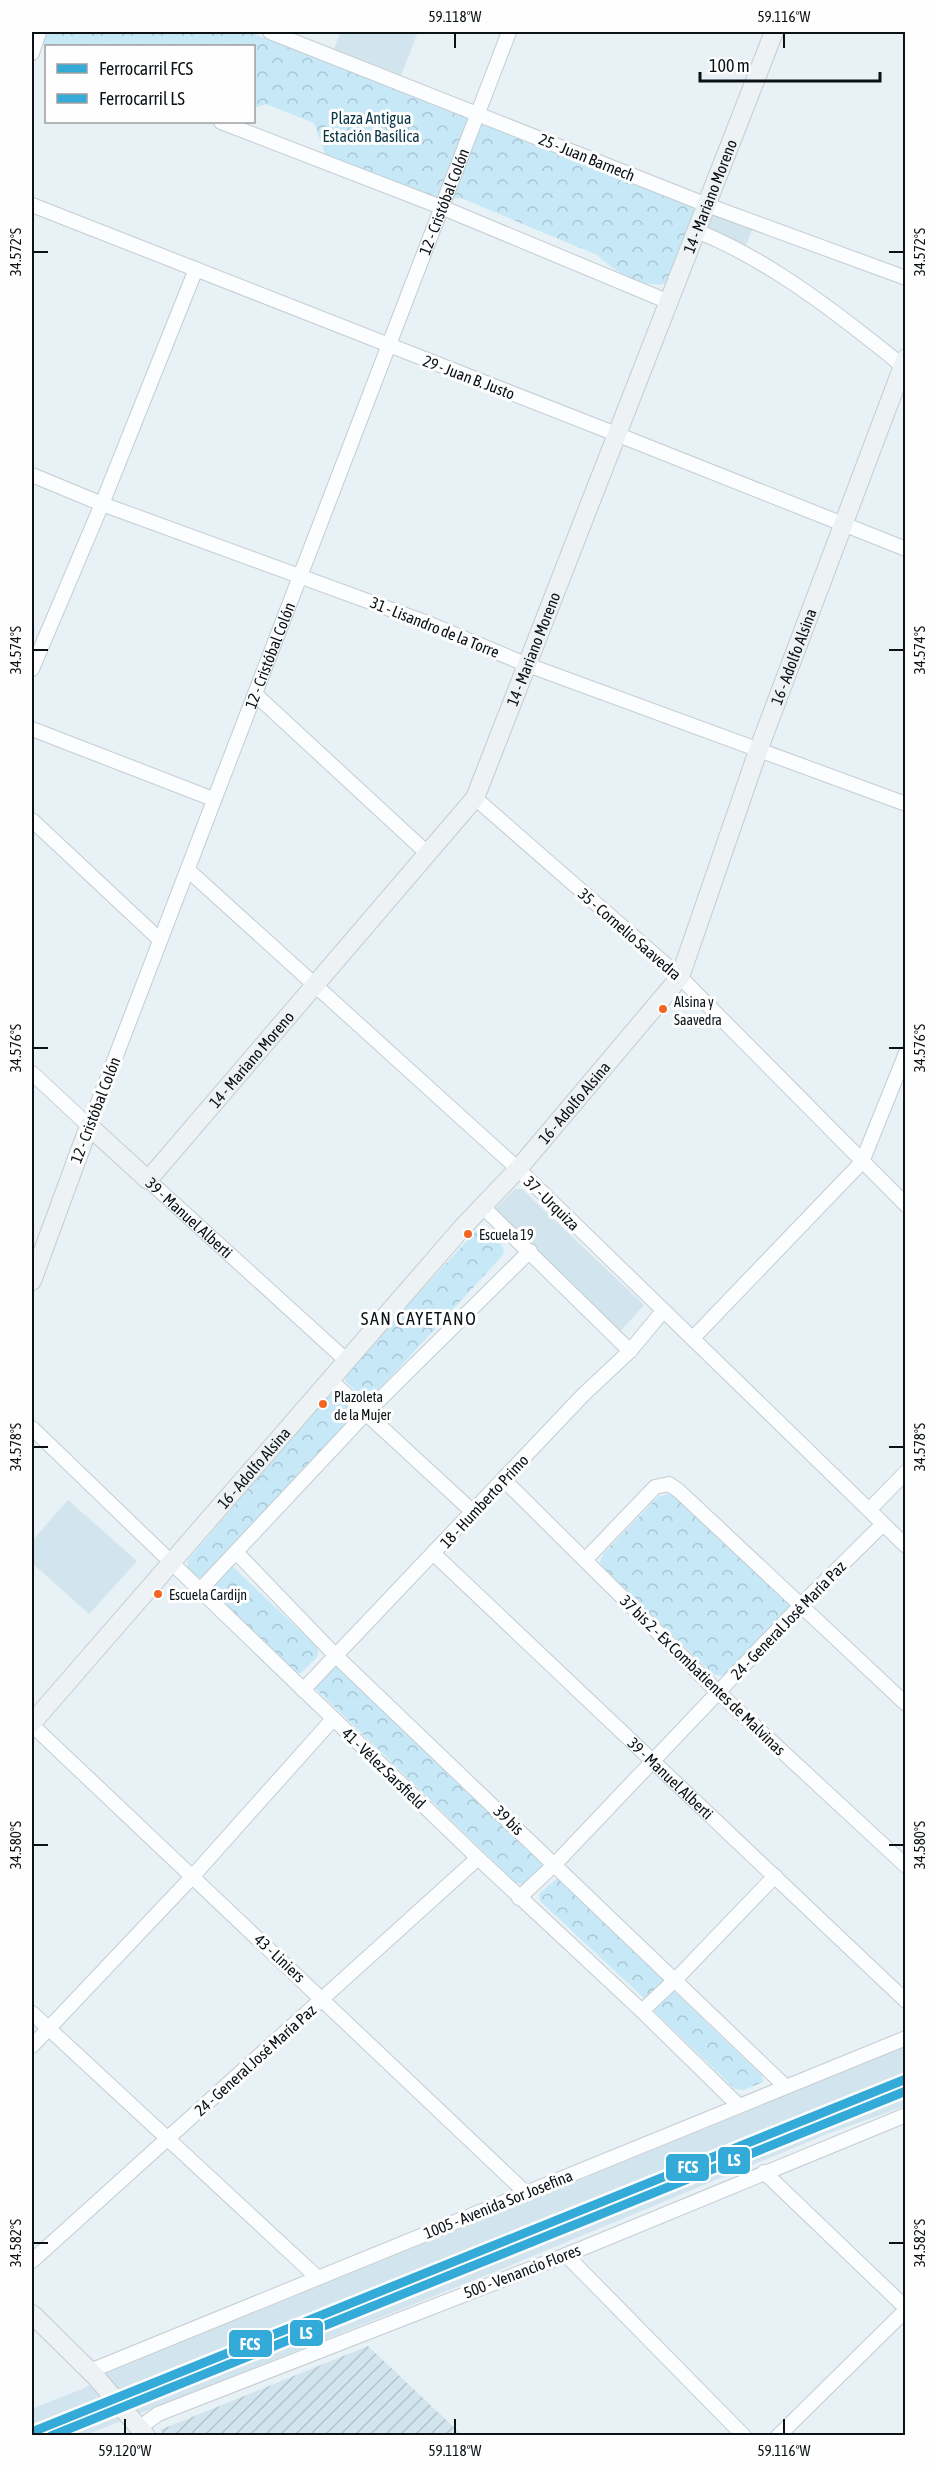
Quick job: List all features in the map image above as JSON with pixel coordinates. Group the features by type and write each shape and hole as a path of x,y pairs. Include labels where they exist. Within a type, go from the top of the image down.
{"street":[{"path":"32,50 39,32"},
{"name":"25 - Juan Barnech","path":"271,32 707,205 906,278"},
{"name":"12 - Cristóbal Colón","path":"32,1281 213,799 256,695 508,32"},
{"name":"14 - Mariano Moreno","path":"148,1180 314,983 475,798 525,664 774,32"},
{"path":"224,123 441,207 669,302"},
{"name":"29 - Juan B. Justo","path":"32,205 906,549"},
{"path":"697,231 723,241 769,267 841,317 904,365"},
{"path":"32,669 102,504 196,269"},
{"name":"16 - Adolfo Alsina","path":"32,1724 482,1206 518,1169 680,977 759,748 904,365"},
{"name":"31 - Lisandro de la Torre","path":"32,475 102,504 425,622 525,664 759,748 906,804"},
{"path":"256,695 427,853"},
{"path":"32,729 213,799"},
{"name":"35 - Cornelio Saavedra","path":"475,798 680,977 906,1205"},
{"path":"32,820 160,940"},
{"name":"37 - Urquiza","path":"188,870 518,1169 906,1546"},
{"path":"693,1338 862,1162 906,1053"},
{"name":"39 - Manuel Alberti","path":"32,1073 347,1361"},
{"path":"482,1206 630,1351"},
{"path":"201,1589 366,1413 530,1251"},
{"name":"18 - Humberto Primo","path":"303,1690 584,1394 630,1351 663,1311"},
{"path":"330,1380 473,1512"},
{"name":"41 - Vélez Sarsfield","path":"32,1428 519,1898 642,2011 738,2105"},
{"path":"869,1510 906,1472"},
{"name":"37 bis 2 - Ex Combatientes de Malvinas","path":"504,1480 718,1692 906,1866"},
{"path":"585,1560 655,1487 669,1484 680,1491 906,1704"},
{"name":"24 - General José María Paz","path":"519,1898 555,1864 801,1605 883,1524"},
{"name":"39 bis","path":"236,1552 335,1655 676,1979 785,2086"},
{"name":"39 - Manuel Alberti","path":"434,1554 906,2001"},
{"path":"32,2046 193,1876 333,1719"},
{"name":"43 - Liniers","path":"32,1724 526,2193"},
{"name":"24 - General José María Paz","path":"32,2261 478,1858"},
{"path":"642,2011 775,1876"},
{"path":"32,2013 318,2278"},
{"name":"1005 - Avenida Sor Josefina","path":"90,2371 906,2038"},
{"name":"500 - Venancio Flores","path":"143,2432 158,2414 566,2255 906,2115"},
{"path":"764,2172 906,2309 778,2436"},
{"path":"566,2255 744,2436"},
{"path":"32,2314 90,2371 143,2432"}],"shaded area":[{"path":"341,32 418,32 401,75 334,49"},
{"path":"715,213 753,228 745,248 707,227 708,217"},
{"path":"515,1189 522,1189 644,1305 617,1335 493,1211"},
{"path":"68,1500 137,1561 89,1614 32,1563 32,1541"},
{"path":"905,2047 905,2106 827,2134 482,2277 86,2435 32,2436 32,2409 84,2388 107,2373"},
{"path":"368,2346 462,2435 165,2436 160,2430"}],"green space":[{"name":"Plaza Antigua Estación Basílica","path":"32,32 249,32 692,207 697,213 668,283 650,284 630,278 597,255 461,198 437,200 326,156 314,123 266,104 255,108 255,45 48,45 32,39"},
{"path":"477,1230 485,1231 497,1239 504,1250 503,1255 372,1397 364,1398 345,1381 346,1372"},
{"name":"Plazoleta de la Mujer","path":"335,1394 354,1408 355,1418 203,1577 195,1577 187,1567 188,1560 329,1395"},
{"path":"670,1493 676,1494 787,1601 789,1607 786,1613 726,1676 714,1675 604,1569 600,1562 603,1554 658,1497"},
{"path":"231,1565 317,1647 318,1656 301,1673 296,1674 209,1591 209,1585"},
{"path":"336,1664 545,1864 525,1885 515,1882 315,1688 314,1686"},
{"path":"559,1877 667,1979 645,1999 539,1900 540,1893"},
{"path":"674,1991 762,2076 763,2082 744,2090 735,2089 655,2012 654,2008 669,1992"}],"rail line":[{"name":"FCS","path":"32,2432 906,2079"},
{"name":"LS","path":"51,2436 906,2091"}],"place":[{"name":"Alsina y Saavedra","path":"663,1009"},
{"name":"Escuela 19","path":"468,1234"},
{"name":"Plazoleta de la Mujer","path":"323,1404"},
{"name":"Escuela Cardijn","path":"158,1594"}],"district":[{"name":"SAN CAYETANO","path":"419,1319"}]}
